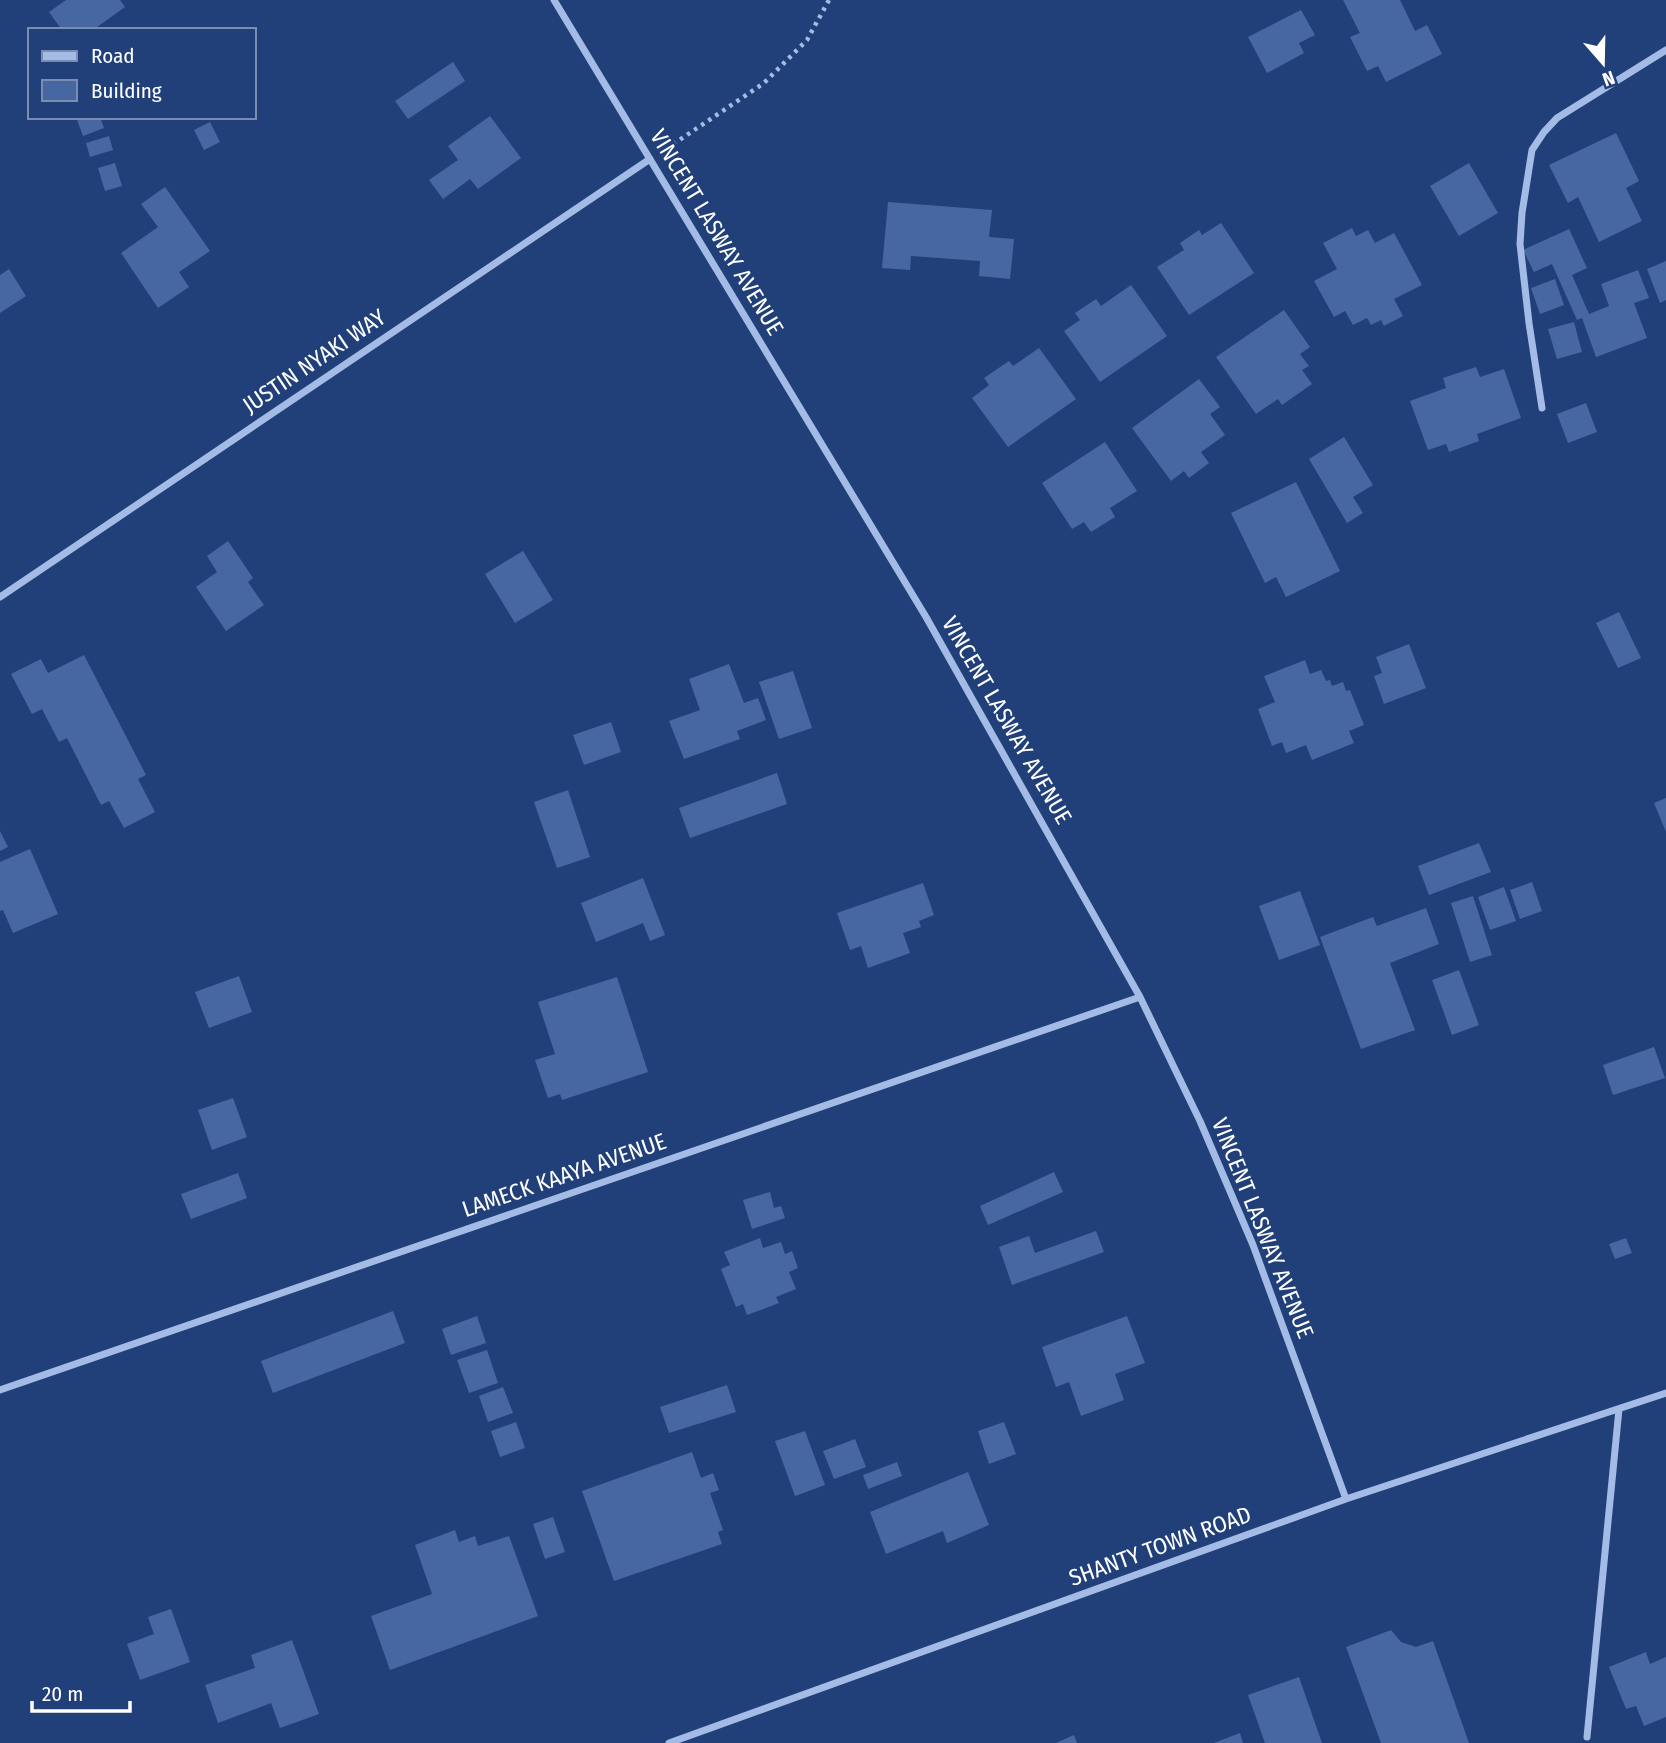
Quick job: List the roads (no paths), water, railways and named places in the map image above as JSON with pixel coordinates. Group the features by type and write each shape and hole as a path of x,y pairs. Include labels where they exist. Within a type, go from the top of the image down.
{"street":[{"name":"VINCENT LASWAY AVENUE","path":"554,0 926,617 1140,997 1200,1121 1253,1245 1346,1499"},
{"path":"1542,408 1520,244 1532,150 1557,118 1666,50"},
{"name":"JUSTIN NYAKI WAY","path":"0,597 650,159"},
{"name":"LAMECK KAAYA AVENUE","path":"0,1390 1140,997"},
{"name":"SHANTY TOWN ROAD","path":"669,1743 1346,1499 1666,1393"},
{"path":"1587,1737 1619,1409"}]}
